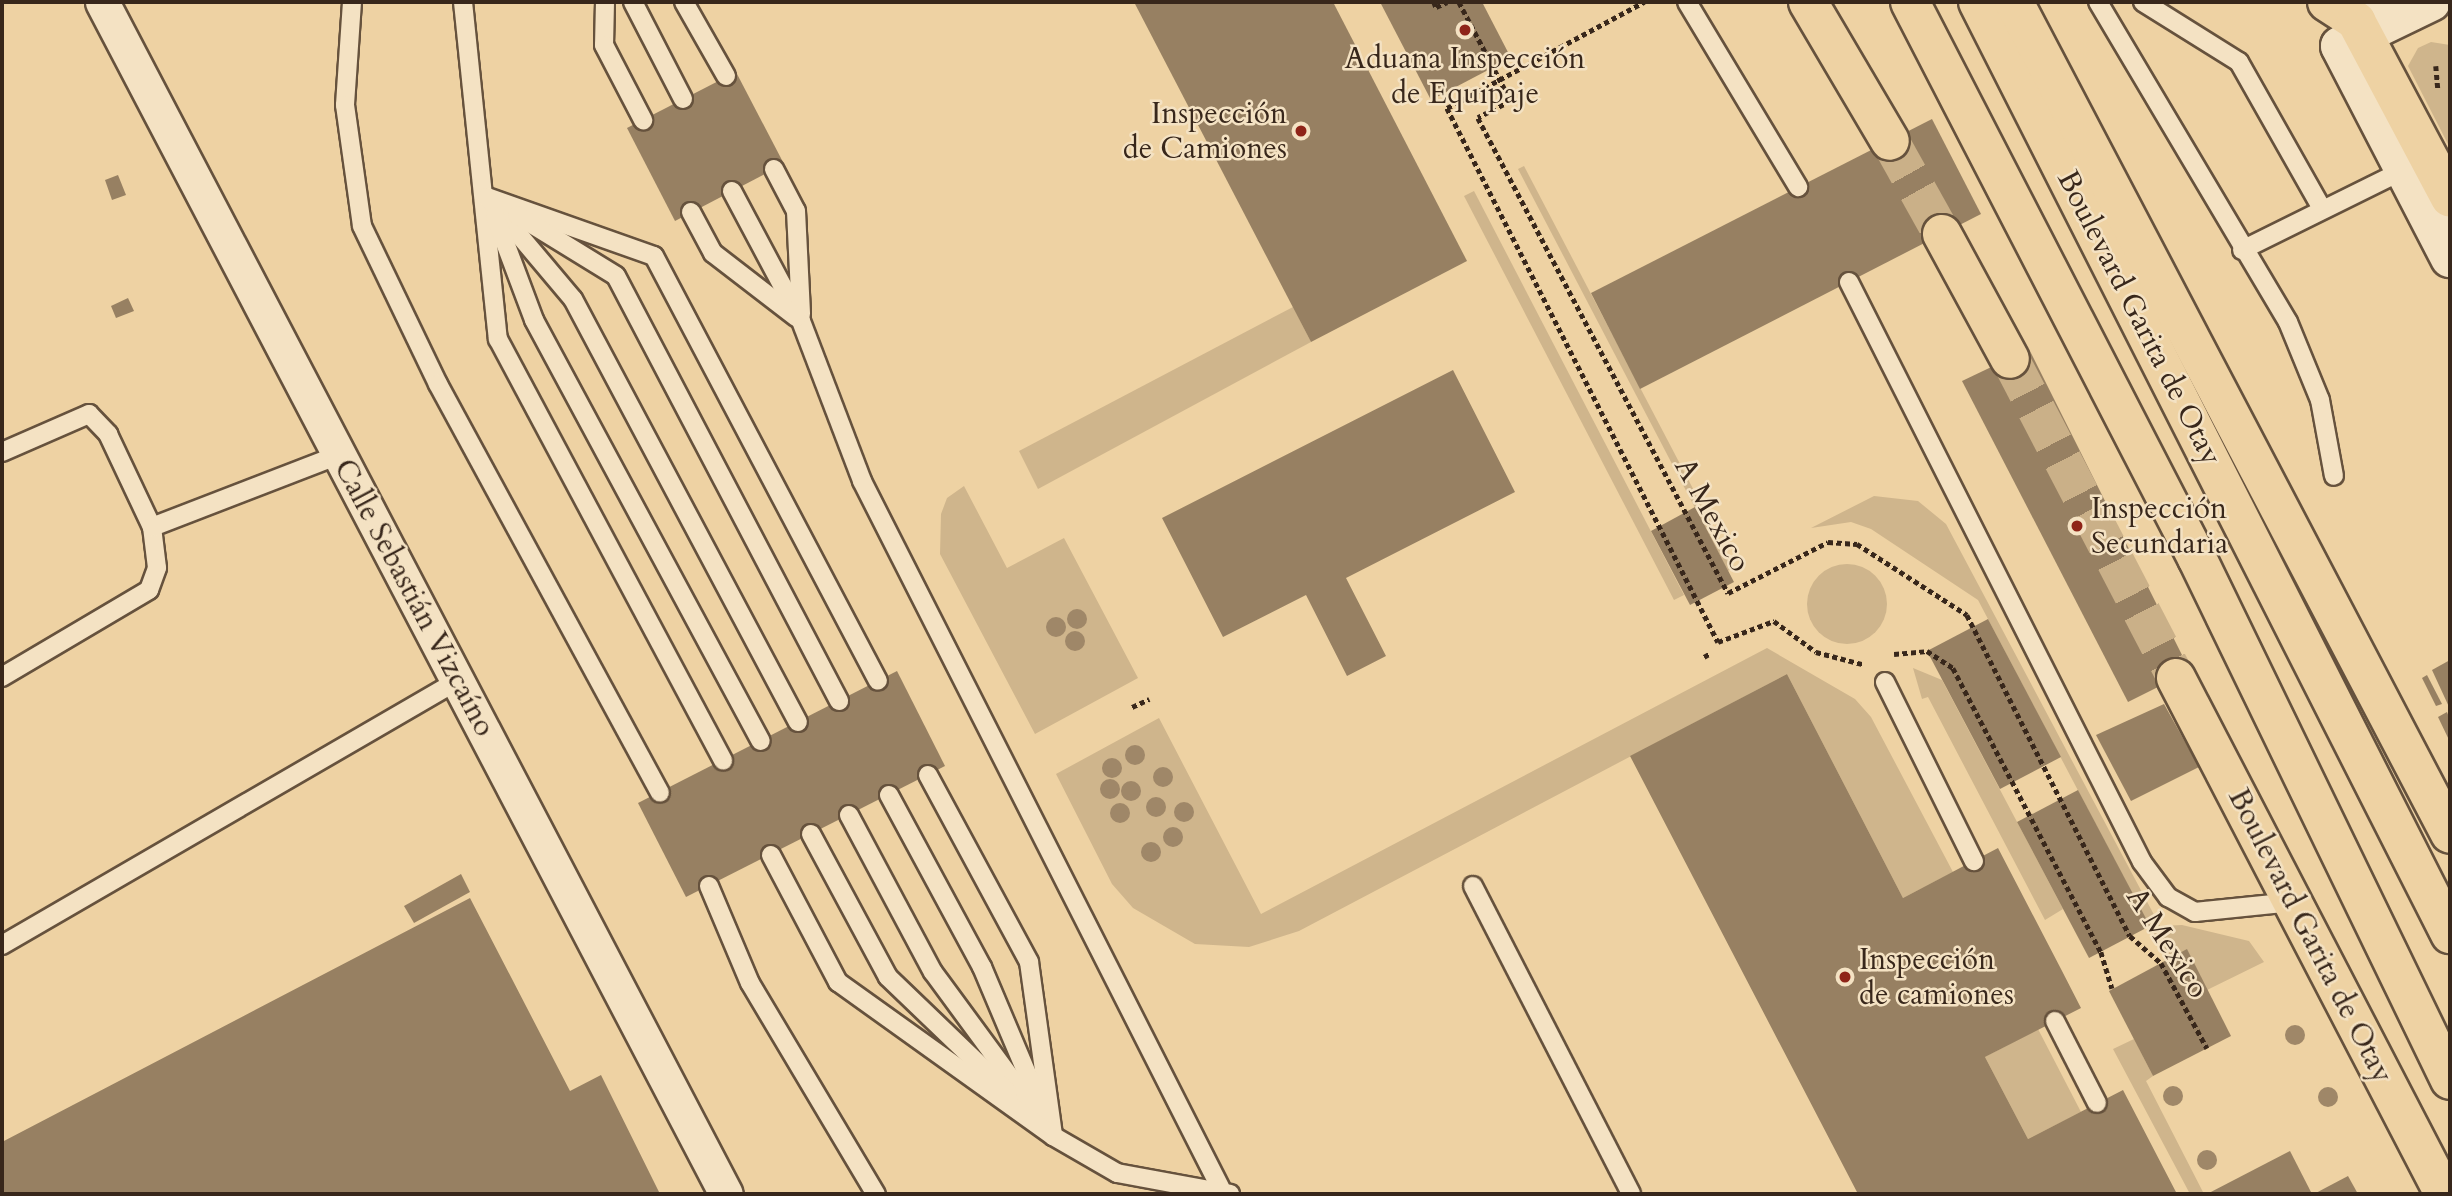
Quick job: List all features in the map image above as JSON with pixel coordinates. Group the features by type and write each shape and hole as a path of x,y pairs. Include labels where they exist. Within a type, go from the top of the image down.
{"highway":[{"path":"1808,2 1890,141"},
{"path":"1910,2 2197,558 2450,1080"},
{"name":"Boulevard Garita de Otay","path":"1978,2 2450,934"},
{"path":"2014,2 2450,834"},
{"path":"2327,2 2366,26 2450,198"},
{"path":"1942,234 2010,359"},
{"name":"Boulevard Garita de Otay","path":"2176,678 2444,1194"}],"street":[{"name":"Calle Sebastián Vizcaíno","path":"102,2 726,1194"},
{"path":"2431,2 2366,26 2404,170 2450,258"}],"lane":[{"path":"352,2 345,105 362,226 438,384 660,793"},
{"path":"463,2 487,197 498,338 723,761"},
{"path":"605,2 604,45 643,120"},
{"path":"633,2 683,99"},
{"path":"684,2 726,76"},
{"path":"1687,2 1798,187"},
{"path":"2098,2 2306,361 2334,476"},
{"path":"2143,2 2239,62 2322,209"},
{"path":"774,169 796,211 802,321"},
{"path":"2242,250 2404,170"},
{"path":"732,191 802,321 862,481 1225,1191"},
{"path":"487,197 654,256 878,681"},
{"path":"487,197 616,276 839,701"},
{"path":"487,197 573,299 799,722"},
{"path":"487,197 534,320 761,741"},
{"path":"691,212 713,253 802,321"},
{"path":"1849,282 2142,862 2168,897 2195,912 2292,902"},
{"path":"2,452 89,414 108,434 152,527 158,568 149,590 2,677"},
{"path":"152,527 339,455"},
{"path":"2,945 457,681"},
{"path":"1885,682 1974,861"},
{"path":"928,775 1028,962 1053,1136"},
{"path":"889,795 982,967 1053,1136"},
{"path":"849,815 933,972 1053,1136"},
{"path":"811,834 888,977 1053,1136"},
{"path":"771,855 838,982 1053,1136 1117,1172 1225,1191"},
{"path":"709,886 750,984 876,1194"},
{"path":"1473,886 1631,1194"},
{"path":"2055,1021 2097,1103"}],"path":[{"path":"1434,2 1436,7 1447,2"},
{"name":"A Mexico","path":"1459,2 1511,101 1478,118 1728,593 1828,542 1857,544 1967,615 2130,936 2161,963 2207,1048"},
{"path":"1644,2 1447,108 1718,642 1774,621 1816,652 1838,662 1869,663"},
{"path":"1881,658 1927,651 1952,668 2101,952 2112,988"},
{"path":"1703,657 1709,654"},
{"path":"1132,707 1149,699"}],"shaded area":[{"path":"2431,42 2450,45 2450,148 2408,66 2418,48"},
{"path":"1524,166 1734,567 1728,571 1518,169"},
{"path":"1474,191 1684,595 1674,600 1464,196"},
{"path":"1293,307 1311,342 1038,489 1019,451"},
{"path":"964,486 1007,568 1064,538 1138,678 1035,734 940,554 941,514 947,498"},
{"path":"1874,496 1918,501 1946,524 2160,926 2182,925 2249,941 2264,962 2207,990 2187,950 2167,960 1978,600 1871,529 1851,522 1811,528"},
{"path":"1847,564 1862,567 1875,576 1884,589 1887,604 1884,619 1875,632 1862,641 1847,644 1832,641 1819,632 1810,619 1807,604 1810,589 1819,576 1832,567"},
{"path":"1767,648 1855,699 1871,717 1953,872 1903,898 1787,674 1299,931 1249,947 1195,944 1133,908 1112,884 1056,774 1159,718 1261,914"},
{"path":"1913,668 1942,680 2063,909 2045,920 1928,697 1922,699"},
{"path":"2038,1029 2081,1112 2028,1139 1985,1057"},
{"path":"2134,1039 2153,1076 2146,1081 2204,1194 2190,1194 2113,1049"}],"building":[{"name":"Inspección de Camiones","path":"1134,2 1333,2 1467,261 1311,342"},
{"path":"1380,2 1482,2 1511,58 1431,100"},
{"path":"736,72 784,164 675,221 627,128"},
{"path":"1932,119 1981,214 1640,389 1591,293"},
{"path":"118,175 126,195 112,200 105,180"},
{"path":"128,298 134,311 116,318 111,306"},
{"name":"Inspección Secundaria","path":"2029,349 2190,671 2128,702 1962,381"},
{"path":"1453,370 1515,492 1346,578 1386,656 1347,676 1306,595 1223,637 1162,518"},
{"path":"1695,507 1734,582 1690,605 1651,531"},
{"path":"1988,619 2061,757 2000,789 1927,651"},
{"path":"2450,660 2450,709 2432,670"},
{"path":"897,671 945,766 686,897 638,803"},
{"name":"Inspección de camiones","path":"1787,674 1903,898 1998,848 2061,969 2081,1008 1985,1057 2028,1139 2123,1090 2177,1194 1858,1194 1630,756"},
{"path":"2427,675 2442,704 2436,706 2422,678"},
{"path":"2164,704 2199,767 2131,801 2096,735"},
{"path":"2447,712 2450,720 2450,742 2438,717"},
{"path":"2078,790 2150,926 2089,958 2017,822"},
{"path":"461,874 470,892 414,923 404,906"},
{"path":"470,898 570,1091 601,1075 660,1194 2,1194 2,1142"},
{"path":"2187,949 2231,1036 2153,1076 2109,991"},
{"path":"2290,1151 2312,1194 2207,1194"},
{"path":"2348,1176 2358,1194 2314,1194 2329,1186"}],"tunnel":[{"path":"1890,141 1942,234"},
{"path":"2010,359 2176,678"}],"place":[{"name":"Aduana Inspección de Equipaje","path":"1465,30"},
{"name":"Inspección de Camiones","path":"1301,131"},
{"name":"Inspección Secundaria","path":"2077,526"},
{"name":"Inspección de camiones","path":"1845,977"}]}
